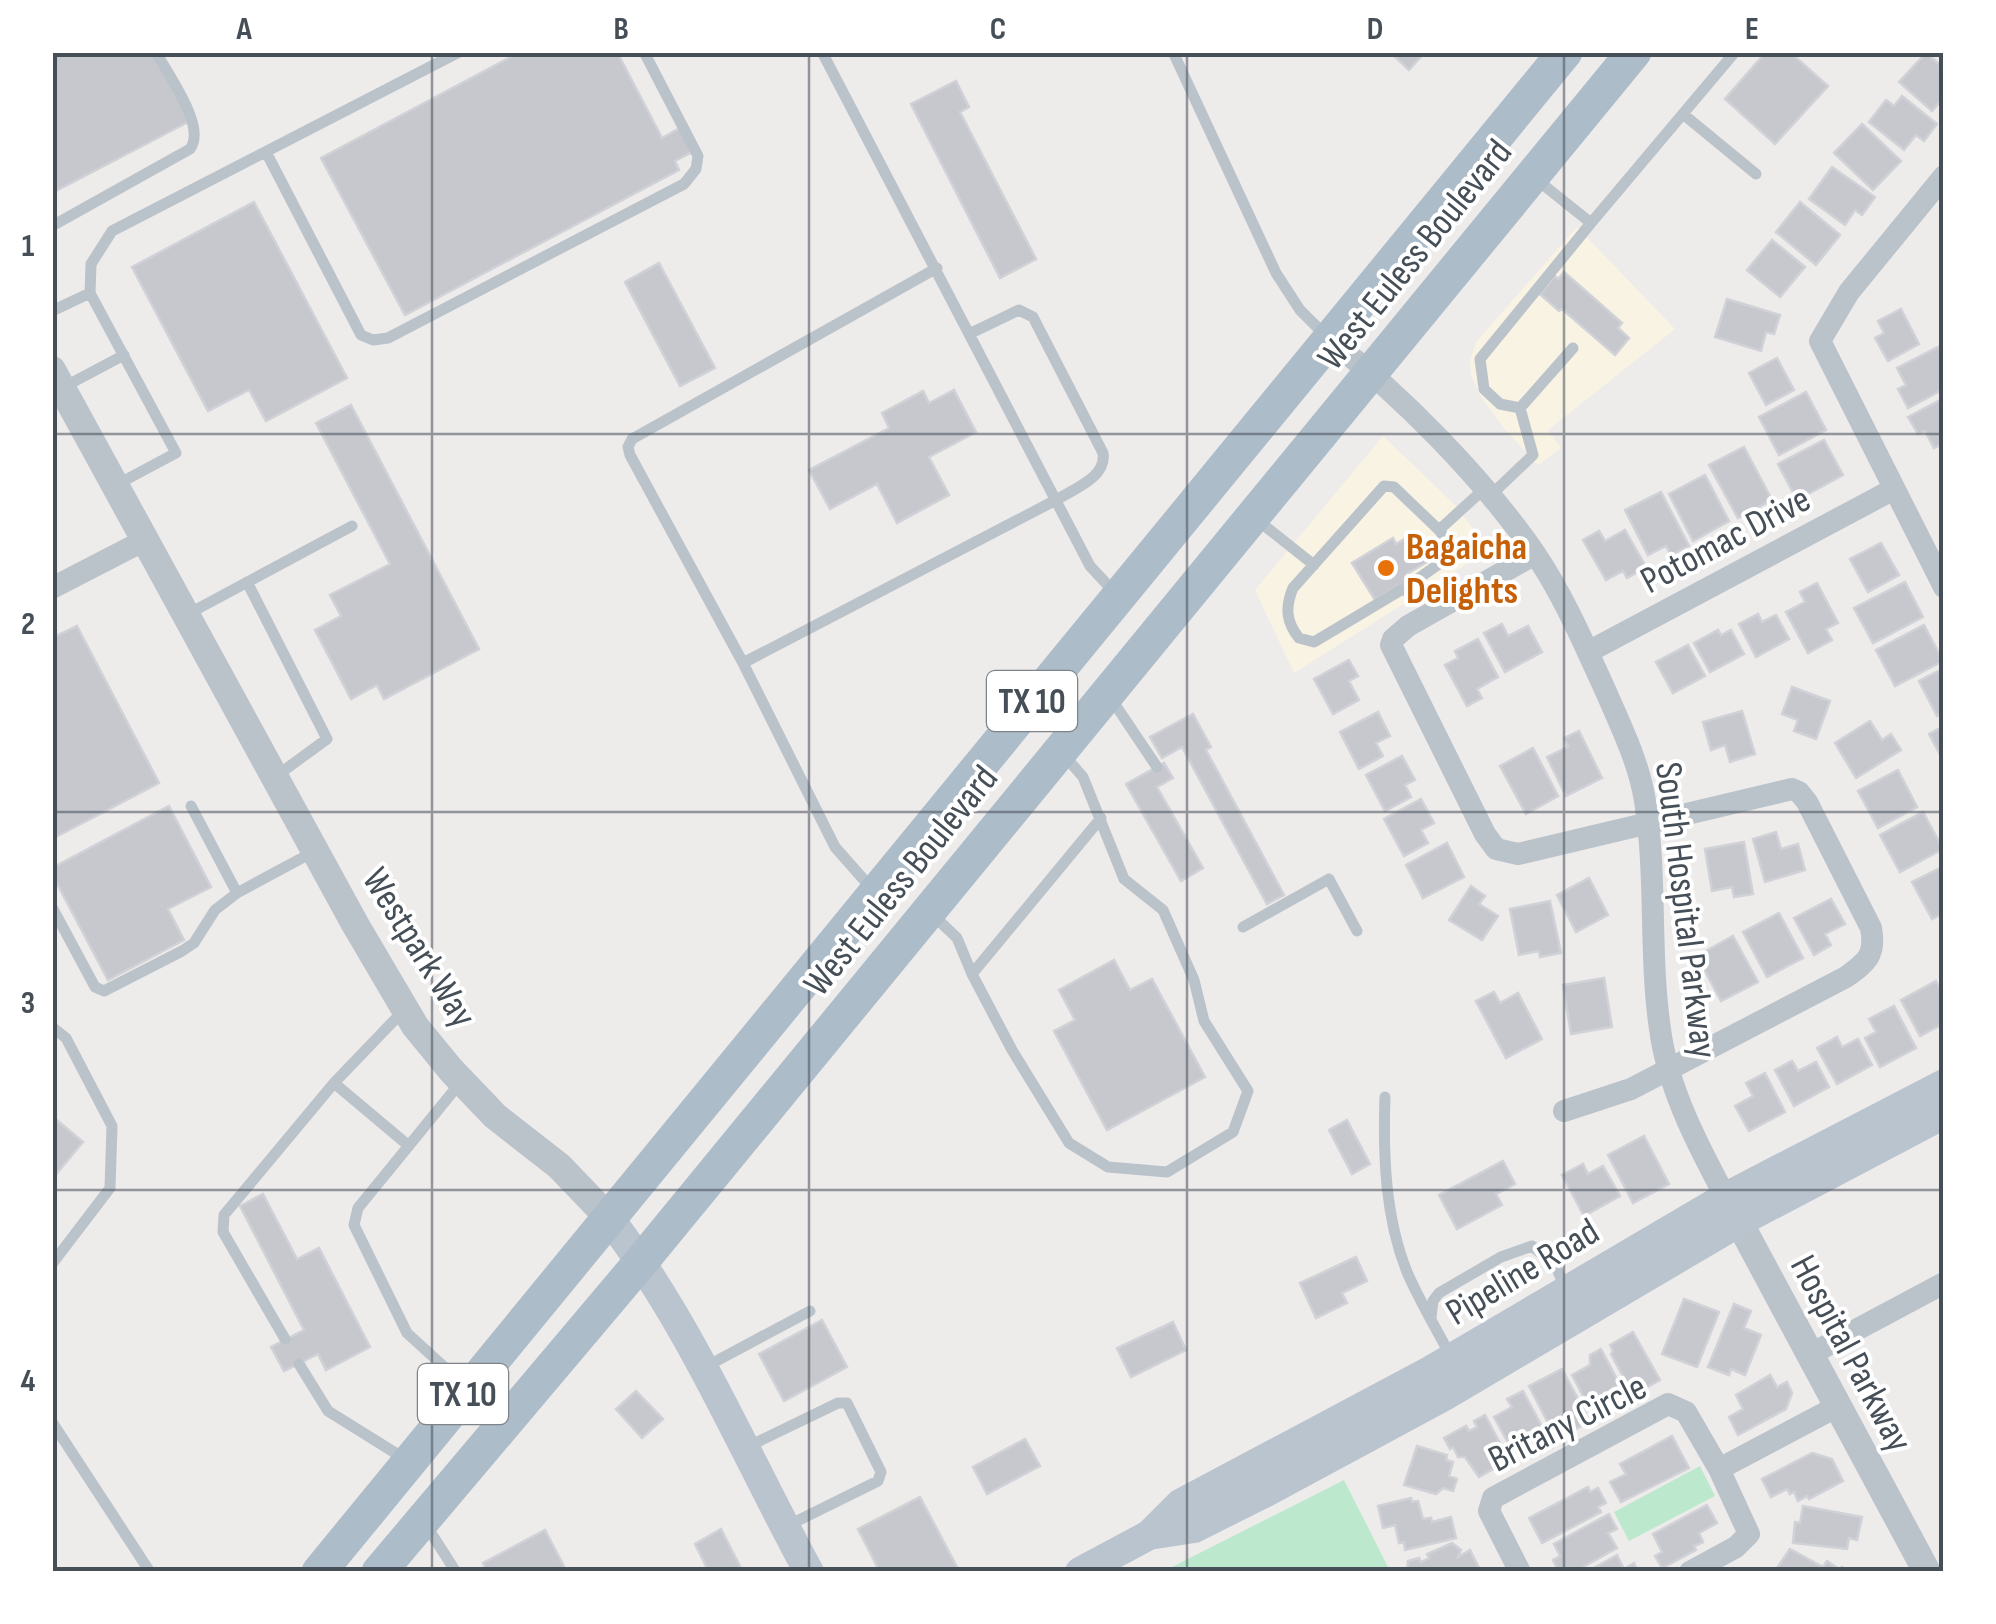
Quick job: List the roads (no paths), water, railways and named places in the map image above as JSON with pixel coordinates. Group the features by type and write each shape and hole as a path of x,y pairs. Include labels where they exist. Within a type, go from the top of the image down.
{"main road":[{"name":"West Euless Boulevard","path":"319,1572 1565,52"},
{"name":"West Euless Boulevard","path":"379,1572 640,1263 1634,52"},
{"path":"1118,596 1160,630"},
{"name":"Pipeline Road","path":"1080,1572 1148,1535 1180,1504 1442,1375 1733,1210 1944,1084"},
{"name":"Pipeline Road","path":"1442,1375 1566,1291 1944,1114"},
{"name":"Westpark Way","path":"608,1217 703,1368 809,1572"}],"street":[{"path":"1944,176 1850,292 1820,341 1944,587"},
{"name":"South Hospital Parkway","path":"1329,339 1413,414 1487,493 1535,554 1588,652 1637,762 1647,822 1660,1029 1668,1070 1733,1210"},
{"name":"Westpark Way","path":"57,379 405,1009 462,1082 495,1116 558,1166 608,1217"},
{"name":"Potomac Drive","path":"1588,652 1894,489"},
{"path":"52,588 145,540"},
{"path":"1535,554 1408,626 1393,638 1391,646 1496,849 1518,854 1792,789 1800,792 1871,928 1874,943 1867,962 1846,977 1631,1089 1564,1112"},
{"name":"Hospital Parkway","path":"1733,1210 1927,1572"},
{"path":"1811,1354 1944,1283"},
{"name":"Britany Circle","path":"1520,1572 1489,1511 1493,1498 1668,1404 1686,1412 1750,1534 1736,1547 1690,1572"},
{"path":"1718,1469 1838,1406"}],"lane":[{"path":"52,226 190,149 196,141 196,127 156,52"},
{"path":"116,486 176,453 90,293 91,264 112,231 458,52"},
{"path":"266,152 360,335 383,340 684,184 696,169 698,156 644,52"},
{"path":"822,52 1090,566 1118,596"},
{"path":"1173,52 1276,273 1300,310 1329,339"},
{"path":"1520,408 1500,404 1484,389 1480,359 1735,52"},
{"path":"1683,114 1756,174"},
{"path":"1532,176 1591,222"},
{"path":"874,892 835,847 628,447 632,439 937,268"},
{"path":"52,311 90,293"},
{"path":"742,662 1056,500 1101,470 1103,453 1033,317 1019,310 970,333"},
{"path":"1520,408 1573,348"},
{"path":"57,379 124,356"},
{"path":"1439,530 1532,455 1520,408"},
{"path":"1384,486 1394,486 1439,530 1448,541 1450,552 1406,586 1309,643 1291,628 1287,606 1293,588 1314,565 1384,486"},
{"path":"1253,516 1314,565"},
{"path":"186,614 352,526"},
{"path":"246,582 326,739 275,777"},
{"path":"1108,694 1157,767"},
{"path":"929,912 957,938 1012,1050 1070,1143 1108,1166 1167,1172 1232,1132 1248,1091 1204,1021 1194,980 1163,910 1124,879 1083,778 1060,751"},
{"path":"190,806 237,892"},
{"path":"972,974 1101,818"},
{"path":"52,907 96,987 104,991 194,943 215,910 237,892 315,851"},
{"path":"1243,926 1329,879 1357,932"},
{"path":"285,1340 224,1232 224,1215 334,1083 405,1009"},
{"path":"52,1026 66,1038 112,1126 110,1188 52,1264"},
{"path":"462,1082 358,1208 354,1225 407,1333 468,1388"},
{"path":"334,1083 408,1146"},
{"path":"1385,1097 1383,1156 1388,1194 1406,1270 1431,1318 1442,1375"},
{"path":"1431,1318 1438,1293 1501,1257 1532,1246 1555,1264 1566,1291"},
{"path":"703,1368 810,1311"},
{"path":"299,1364 328,1410 408,1461"},
{"path":"746,1448 838,1403 847,1404 881,1472 878,1482 785,1527"},
{"path":"52,1422 150,1572"},
{"path":"422,1519 456,1572"}],"place":[{"name":"Bagaicha Delights","path":"1386,568"}]}
